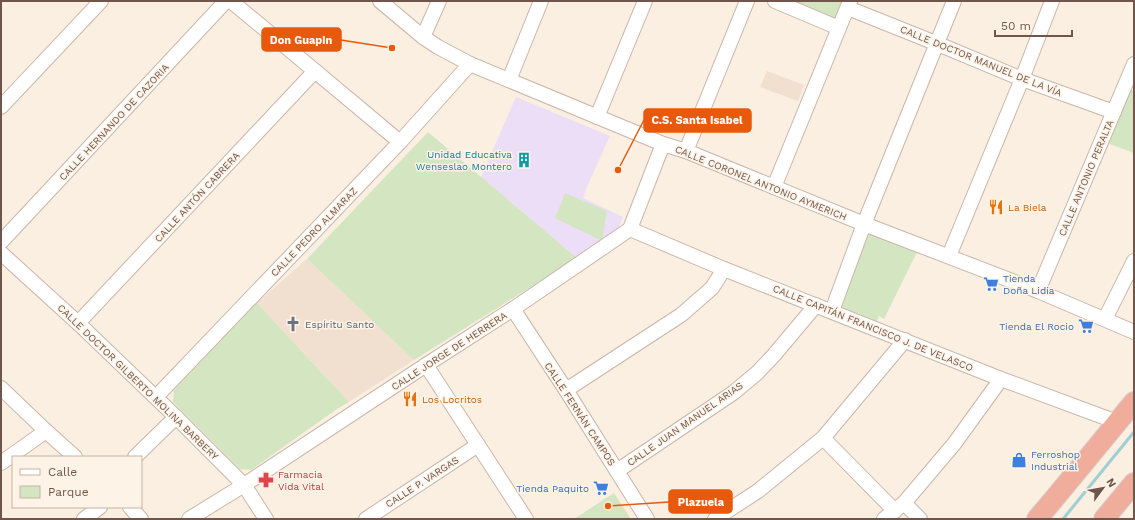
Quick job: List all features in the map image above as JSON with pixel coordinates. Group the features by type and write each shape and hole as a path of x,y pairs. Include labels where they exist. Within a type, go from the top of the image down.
{"highway":[{"path":"1037,519 1134,402"},
{"path":"1104,519 1134,483"}],"street":[{"path":"1,107 100,1"},
{"name":"CALLE HERNANDO DE CAZORIA","path":"1,242 226,1"},
{"path":"231,1 400,142"},
{"name":"CALLE CORONEL ANTONIO AYMERICH","path":"380,1 423,37 470,64 663,144 686,151 1134,332"},
{"path":"423,37 439,1"},
{"path":"509,80 541,1"},
{"path":"597,117 645,1"},
{"path":"686,151 747,1"},
{"path":"775,1 839,28"},
{"path":"832,311 864,224 938,44 954,1"},
{"path":"949,256 1022,79 1052,1"},
{"path":"774,187 849,4"},
{"name":"CALLE DOCTOR MANUEL DE LA VÍA","path":"849,4 938,44 1022,79 1114,112"},
{"name":"CALLE PEDRO ALMARAZ","path":"156,397 400,142 470,64"},
{"name":"CALLE ANTONIO PERALTA","path":"1038,292 1134,64"},
{"name":"CALLE ANTÓN CABRERA","path":"78,323 315,71"},
{"path":"630,229 663,144"},
{"name":"CALLE CAPITÁN FRANCISCO J. DE VELASCO","path":"630,229 724,269 1001,379 1117,422"},
{"name":"CALLE JORGE DE HERRERA","path":"189,519 244,485 426,365 513,310 630,229"},
{"name":"CALLE DOCTOR GILBERTO MOLINA BARBERY","path":"1,253 156,397 244,485 266,519"},
{"path":"1105,319 1134,261"},
{"path":"566,390 681,315 712,288 724,269"},
{"name":"CALLE JUAN MANUEL ARIAS","path":"617,471 733,393 757,373 816,305"},
{"name":"CALLE FERNÁN CAMPOS","path":"513,310 566,390 647,519"},
{"path":"715,519 758,491 823,438 905,340"},
{"path":"426,365 526,519"},
{"path":"895,511 954,444 1001,379"},
{"path":"1,388 74,456"},
{"path":"136,456 176,417"},
{"path":"1,463 46,431"},
{"path":"823,438 895,511 920,519"},
{"name":"CALLE P. VARGAS","path":"366,519 478,445"},
{"path":"84,519 99,508"},
{"path":"131,508 141,519"}],"shaded area":[{"path":"767,71 804,85 798,101 760,87"},
{"path":"516,97 610,136 583,198 623,217 618,229 577,258 481,177"},
{"path":"307,259 414,360 349,402 257,303"}],"green space":[{"path":"784,1 845,1 837,17 833,20"},
{"path":"1128,89 1134,91 1134,153 1107,143"},
{"path":"428,132 577,258 414,360 307,259"},
{"path":"565,193 607,211 602,241 555,218"},
{"path":"870,233 918,250 884,319 879,316 877,322 843,310 841,306 867,234"},
{"path":"257,303 349,402 251,470 240,469 173,402 174,390"},
{"path":"614,493 631,519 574,519"}],"waterway":[{"path":"1063,519 1134,432"}],"place":[{"name":"Don Guapin","path":"392,48"},
{"name":"Unidad Educativa Wenseslao Montero","path":"524,160"},
{"name":"C.S. Santa Isabel","path":"618,170"},
{"name":"La Biela","path":"996,207"},
{"name":"Tienda Doña Lidia","path":"991,284"},
{"name":"Espíritu Santo","path":"293,324"},
{"name":"Tienda El Rocio","path":"1086,326"},
{"name":"Los Locritos","path":"410,399"},
{"name":"Ferroshop Industrial","path":"1019,460"},
{"name":"Farmacia Vida Vital","path":"266,480"},
{"name":"Tienda Paquito","path":"601,488"},
{"name":"Plazuela","path":"608,506"}]}
